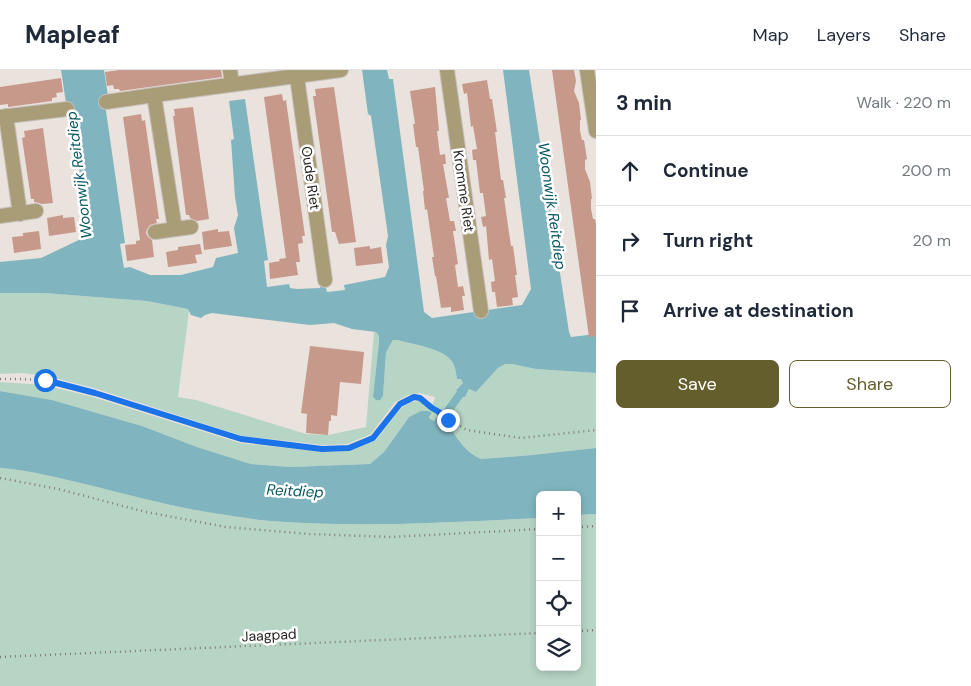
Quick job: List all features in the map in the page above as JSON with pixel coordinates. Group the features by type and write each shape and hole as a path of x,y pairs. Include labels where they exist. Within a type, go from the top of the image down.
{"street":[{"path":"230,70 232,84"},
{"path":"106,102 341,70"},
{"name":"Kromme Riet","path":"447,70 481,311"},
{"path":"587,70 596,131"},
{"name":"Oude Riet","path":"297,76 325,280"},
{"path":"154,95 175,229"},
{"path":"20,214 3,117 68,109"},
{"path":"0,216 36,211"},
{"path":"155,232 191,227"}],"path":[{"path":"0,379 45,380 95,393 241,439 322,449 349,448 373,438 400,404 414,397 420,398 439,412 443,418 466,430 521,438 596,430"},
{"path":"0,478 58,489 146,512 226,527 309,534 392,536 536,529"},
{"path":"581,527 596,526"},
{"path":"581,631 596,630"},
{"name":"Jaagpad","path":"0,657 536,633"}],"green space":[{"path":"0,293 44,293 147,301 188,309 178,397 196,400 306,434 328,435 366,427 374,332 379,336 379,342 374,399 383,396 386,353 393,340 436,350 443,354 453,363 457,379 462,379 463,383 434,421 431,421 429,418 432,413 409,417 384,452 370,464 290,467 251,464 197,447 142,426 52,400 0,391 0,382 44,385 93,397 240,443 323,452 348,451 376,440 401,408 411,402 420,401 433,404 435,397 420,393 408,395 395,402 371,434 347,444 323,445 242,436 97,389 47,376 22,373 0,374"},
{"path":"505,363 536,369 596,373 596,448 481,459 463,445 450,427 447,430 443,430 442,426 469,389 476,392"},
{"path":"0,468 46,475 192,509 265,521 371,524 536,518 536,671 581,671 581,515 596,514 596,686 0,686"}],"water":[{"name":"Reitdiep","path":"61,70 104,70 108,96 104,97 125,243 120,244 124,268 130,267 150,275 181,275 213,267 216,258 238,253 234,228 238,215 231,140 234,139 229,101 245,99 268,260 264,261 267,287 289,284 290,288 297,289 320,288 321,285 325,284 327,292 345,290 344,285 385,277 389,267 386,245 388,236 371,116 368,114 362,70 387,70 389,79 393,79 424,312 432,318 522,305 531,289 503,70 529,70 569,332 571,337 596,334 596,373 536,369 505,364 498,368 476,392 469,389 442,428 447,430 450,427 459,441 481,459 596,448 596,514 581,515 581,491 536,491 536,518 371,524 271,521 192,509 46,475 0,468 0,391 52,400 142,426 197,447 251,464 290,467 370,464 384,452 409,417 421,411 428,411 432,413 429,417 430,419 434,421 463,383 461,379 457,379 453,363 443,354 436,350 393,340 386,353 383,396 380,400 376,400 373,396 379,336 376,332 352,329 334,323 310,325 212,313 201,318 191,315 188,309 147,301 44,293 0,293 0,262 41,258 83,238 81,219 86,200 83,198 69,102 66,103"}],"building":[{"path":"120,70 221,70 222,77 120,91 119,89 114,89 113,85 107,86 105,72"},
{"path":"552,70 574,70 576,81 574,91 579,103 580,131 582,140 584,140 587,159 585,160 585,169 590,182 591,209 596,224 596,336 589,337"},
{"path":"61,78 63,92 56,93 57,97 52,98 52,101 8,107 8,104 0,105 0,87"},
{"path":"487,80 497,132 495,132 501,180 503,180 506,198 504,198 511,246 513,246 518,297 512,298 513,305 497,307 495,292 492,292 491,282 495,281 492,259 489,260 486,226 483,227 481,217 486,216 483,193 480,193 476,160 473,160 472,150 477,149 473,126 471,127 467,93 464,94 462,84"},
{"path":"334,87 356,242 339,244 335,232 332,232 313,96 316,96 315,89"},
{"path":"435,87 440,155 445,154 446,164 443,164 449,198 446,198 450,221 454,221 456,231 453,231 458,264 455,265 458,287 463,286 465,296 462,296 464,310 451,312 451,307 441,308 435,276 418,147 416,147 410,91"},
{"path":"282,94 283,101 286,100 305,236 302,236 303,243 298,244 300,262 296,262 298,275 270,279 269,263 286,258 264,97"},
{"path":"193,107 209,219 197,221 186,215 173,116 175,116 174,109"},
{"path":"141,114 142,121 145,120 159,219 156,219 157,223 150,225 146,233 152,240 154,257 127,261 125,245 136,244 136,241 140,240 123,117"},
{"path":"43,128 53,203 42,204 31,199 22,138 25,137 24,131"},
{"path":"63,215 63,218 74,217 76,232 49,236 47,218"},
{"path":"218,229 218,232 229,231 232,246 204,250 202,232"},
{"path":"39,231 41,249 14,253 12,237 23,236 23,233"},
{"path":"200,244 202,254 195,255 197,263 168,267 166,252 178,250 178,247"},
{"path":"370,246 370,249 381,247 383,263 356,266 354,248"},
{"path":"310,346 364,352 361,384 340,382 337,416 331,415 328,435 306,433 307,414 301,413"}],"route":[{"path":"45,380 95,393 241,439 322,449 349,448 373,438 400,404 414,397 420,398 439,412 443,418 448,420"}],"water label":[{"name":"Woonwijk Reitdiep","path":"79,175"},
{"name":"Woonwijk Reitdiep","path":"552,206"}]}
